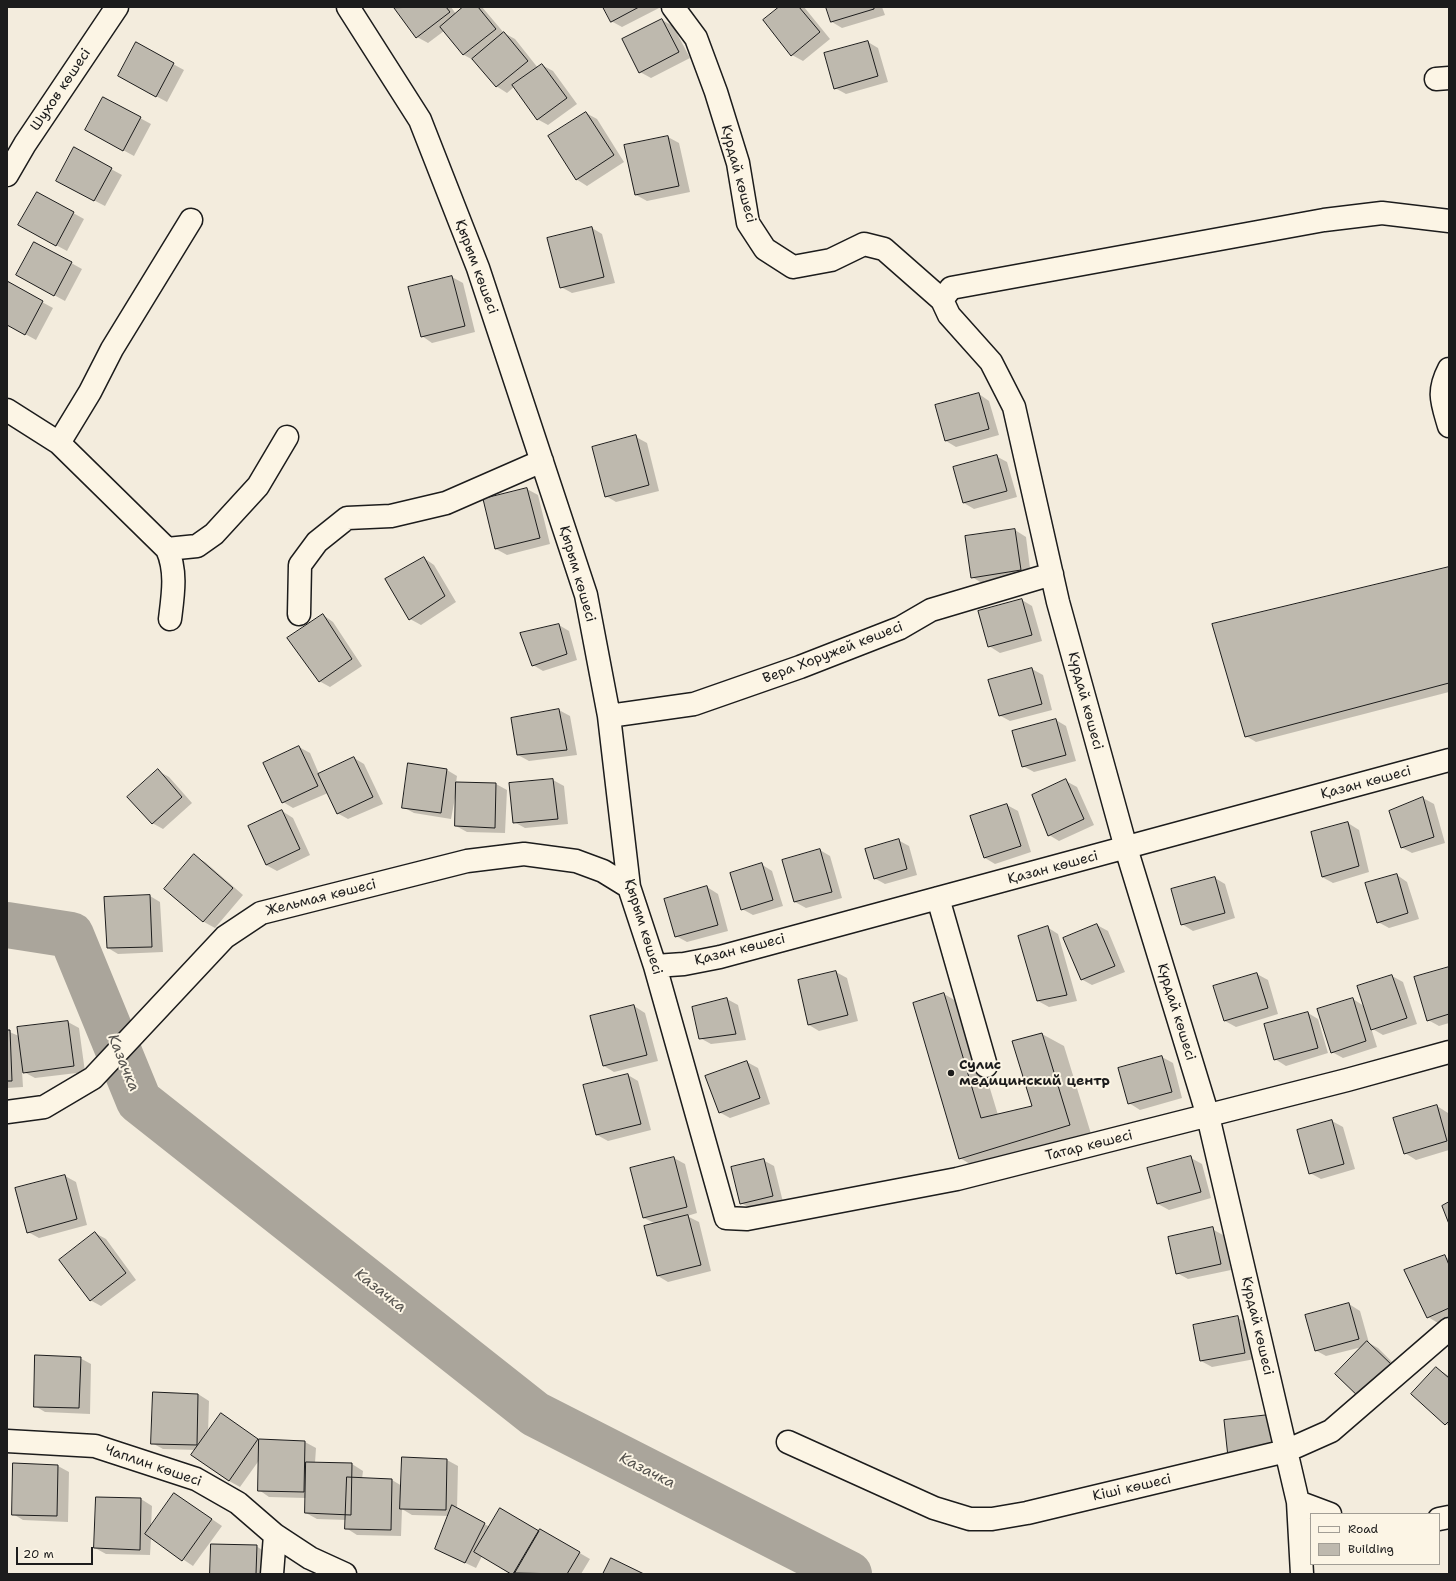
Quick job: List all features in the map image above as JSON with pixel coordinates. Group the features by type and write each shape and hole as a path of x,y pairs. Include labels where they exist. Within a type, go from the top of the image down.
{"street":[{"name":"Шухов көшесі","path":"7,175 25,144 117,7"},
{"name":"Қырым көшесі","path":"348,7 420,120 478,268 586,595 609,716 629,887 655,966 726,1218"},
{"name":"Күрдай көшесі","path":"673,7 696,38 738,163 748,223 765,249 793,267 831,260 864,244 884,249 942,300 949,315 990,362 1014,407 1052,574 1126,848 1208,1116 1298,1502 1302,1574"},
{"path":"942,300 951,288 1324,220 1382,212 1449,221"},
{"path":"59,443 90,392 112,349 191,220"},
{"path":"1449,369 1442,382 1441,398 1449,426"},
{"path":"7,410 59,443 167,549 172,559 174,587 170,618"},
{"path":"167,549 197,546 214,534 258,486 287,437"},
{"path":"299,614 300,566 318,542 347,518 391,516 446,503 542,461"},
{"name":"Вера Хоружей көшесі","path":"609,716 694,704 800,667 900,628 931,610 1052,574"},
{"name":"Қазан көшесі","path":"655,966 684,964 720,957 1449,760"},
{"name":"Жельмая көшесі","path":"7,1112 44,1107 93,1078 225,937 261,913 467,861 524,854 576,860 603,871 629,887"},
{"path":"938,898 986,1066"},
{"name":"Татар көшесі","path":"726,1218 747,1219 956,1179 1208,1116 1449,1052"},
{"name":"Кіші көшесі","path":"788,1442 934,1508 970,1519 992,1519 1027,1513 1286,1451 1331,1431 1449,1329"},
{"name":"Чаплин көшесі","path":"7,1441 95,1446 196,1479 238,1504 275,1536 310,1558 345,1574"},
{"path":"1298,1502 1327,1513"},
{"path":"272,1574 275,1536"}],"building":[{"path":"446,7 450,12 416,38 394,8"},
{"path":"463,7 478,7 496,29 463,55 440,27"},
{"path":"603,7 639,7 611,22"},
{"path":"779,7 799,7 820,32 791,56 763,20"},
{"path":"826,7 874,7 874,9 831,22"},
{"path":"662,19 679,52 639,73 622,39"},
{"path":"504,32 528,61 496,87 472,59"},
{"path":"868,41 878,76 834,89 824,53"},
{"path":"136,42 174,63 156,97 118,76"},
{"path":"542,64 567,98 537,120 512,85"},
{"path":"103,97 141,117 123,151 85,130"},
{"path":"586,112 614,155 576,180 548,136"},
{"path":"668,136 679,186 635,195 624,145"},
{"path":"74,147 112,168 94,201 56,181"},
{"path":"37,192 74,212 56,246 18,225"},
{"path":"592,227 604,277 560,288 547,238"},
{"path":"34,242 72,262 54,296 16,275"},
{"path":"452,276 465,326 421,337 408,287"},
{"path":"7,281 43,301 25,335 7,325"},
{"path":"979,393 989,429 945,441 935,405"},
{"path":"636,435 649,485 605,497 592,447"},
{"path":"997,455 1007,491 963,503 953,467"},
{"path":"527,488 540,538 495,549 483,499"},
{"path":"1015,529 1021,570 971,578 965,536"},
{"path":"424,557 445,596 409,620 385,579"},
{"path":"1449,567 1449,683 1245,737 1212,624"},
{"path":"1022,599 1032,635 988,647 978,611"},
{"path":"323,614 352,659 319,682 287,638"},
{"path":"559,624 567,654 532,666 520,633"},
{"path":"1032,668 1042,704 999,716 988,680"},
{"path":"559,709 567,750 517,755 511,718"},
{"path":"1056,719 1066,755 1022,767 1012,731"},
{"path":"299,746 318,786 282,803 263,763"},
{"path":"354,757 373,797 337,814 318,774"},
{"path":"408,763 447,769 441,813 402,808"},
{"path":"158,769 182,797 152,824 127,797"},
{"path":"553,779 558,819 513,823 509,783"},
{"path":"1066,779 1084,819 1048,836 1032,795"},
{"path":"456,782 496,783 495,828 455,826"},
{"path":"1423,797 1434,837 1401,848 1389,811"},
{"path":"1007,804 1021,846 984,858 970,816"},
{"path":"282,810 300,849 266,865 248,826"},
{"path":"1348,822 1359,866 1322,877 1311,832"},
{"path":"899,839 907,869 874,879 865,849"},
{"path":"820,849 832,892 794,902 782,860"},
{"path":"194,854 233,888 203,922 164,889"},
{"path":"762,863 773,900 741,910 730,873"},
{"path":"1397,874 1408,913 1377,923 1365,883"},
{"path":"1215,877 1225,913 1181,925 1171,889"},
{"path":"707,886 718,925 675,937 664,899"},
{"path":"150,895 152,947 107,948 104,897"},
{"path":"1097,924 1115,966 1081,980 1063,938"},
{"path":"1048,926 1067,995 1037,1001 1018,936"},
{"path":"1449,967 1449,1014 1427,1021 1414,977"},
{"path":"836,971 848,1015 808,1025 798,980"},
{"path":"1257,973 1268,1008 1224,1021 1213,986"},
{"path":"1392,975 1407,1018 1371,1030 1357,986"},
{"name":"Сулис медицинский центр","path":"944,993 981,1118 1032,1106 1012,1041 1042,1033 1070,1125 959,1159 913,1003"},
{"path":"727,998 736,1034 699,1039 692,1007"},
{"path":"1353,998 1366,1041 1331,1053 1317,1009"},
{"path":"634,1005 647,1055 603,1066 590,1016"},
{"path":"1308,1012 1318,1048 1274,1060 1264,1024"},
{"path":"68,1021 74,1066 23,1073 17,1027"},
{"path":"7,1030 10,1030 12,1081 7,1081"},
{"path":"1162,1056 1172,1092 1128,1104 1118,1068"},
{"path":"747,1061 760,1098 719,1113 705,1076"},
{"path":"628,1074 641,1124 596,1135 583,1085"},
{"path":"1437,1105 1447,1141 1404,1154 1393,1118"},
{"path":"1332,1120 1344,1164 1309,1174 1297,1130"},
{"path":"1191,1156 1201,1192 1157,1204 1147,1168"},
{"path":"674,1157 687,1207 643,1218 630,1168"},
{"path":"764,1159 773,1196 740,1204 731,1167"},
{"path":"65,1175 77,1219 27,1233 15,1188"},
{"path":"1449,1202 1449,1224 1442,1206"},
{"path":"688,1215 701,1265 657,1276 644,1226"},
{"path":"1213,1227 1221,1264 1176,1274 1168,1237"},
{"path":"95,1232 126,1273 90,1301 59,1260"},
{"path":"1445,1255 1449,1265 1449,1308 1427,1318 1404,1270"},
{"path":"1349,1303 1359,1339 1315,1351 1305,1315"},
{"path":"1238,1316 1245,1353 1200,1361 1193,1325"},
{"path":"1367,1341 1394,1367 1362,1400 1335,1374"},
{"path":"35,1355 81,1357 79,1408 34,1407"},
{"path":"1436,1367 1449,1378 1449,1421 1445,1425 1411,1394"},
{"path":"153,1392 198,1394 197,1445 151,1444"},
{"path":"221,1413 258,1439 229,1481 191,1455"},
{"path":"1269,1415 1274,1452 1228,1457 1224,1420"},
{"path":"259,1439 305,1441 304,1492 258,1491"},
{"path":"402,1457 447,1459 446,1510 400,1509"},
{"path":"306,1462 352,1463 351,1515 305,1513"},
{"path":"13,1463 58,1465 57,1516 12,1515"},
{"path":"347,1477 392,1479 391,1530 345,1529"},
{"path":"174,1493 212,1519 182,1561 145,1534"},
{"path":"96,1497 141,1498 140,1550 94,1548"},
{"path":"452,1505 485,1523 465,1563 435,1549"},
{"path":"500,1508 539,1531 514,1574 511,1574 474,1552"},
{"path":"540,1529 580,1552 567,1574 514,1573"},
{"path":"211,1544 257,1545 256,1574 210,1574"},
{"path":"611,1558 644,1574 603,1574"}],"waterway":[{"name":"Казачка","path":"7,925 71,935 139,1101 535,1414 849,1574"}],"place":[{"name":"Сулис медицинский центр","path":"951,1073"}]}
